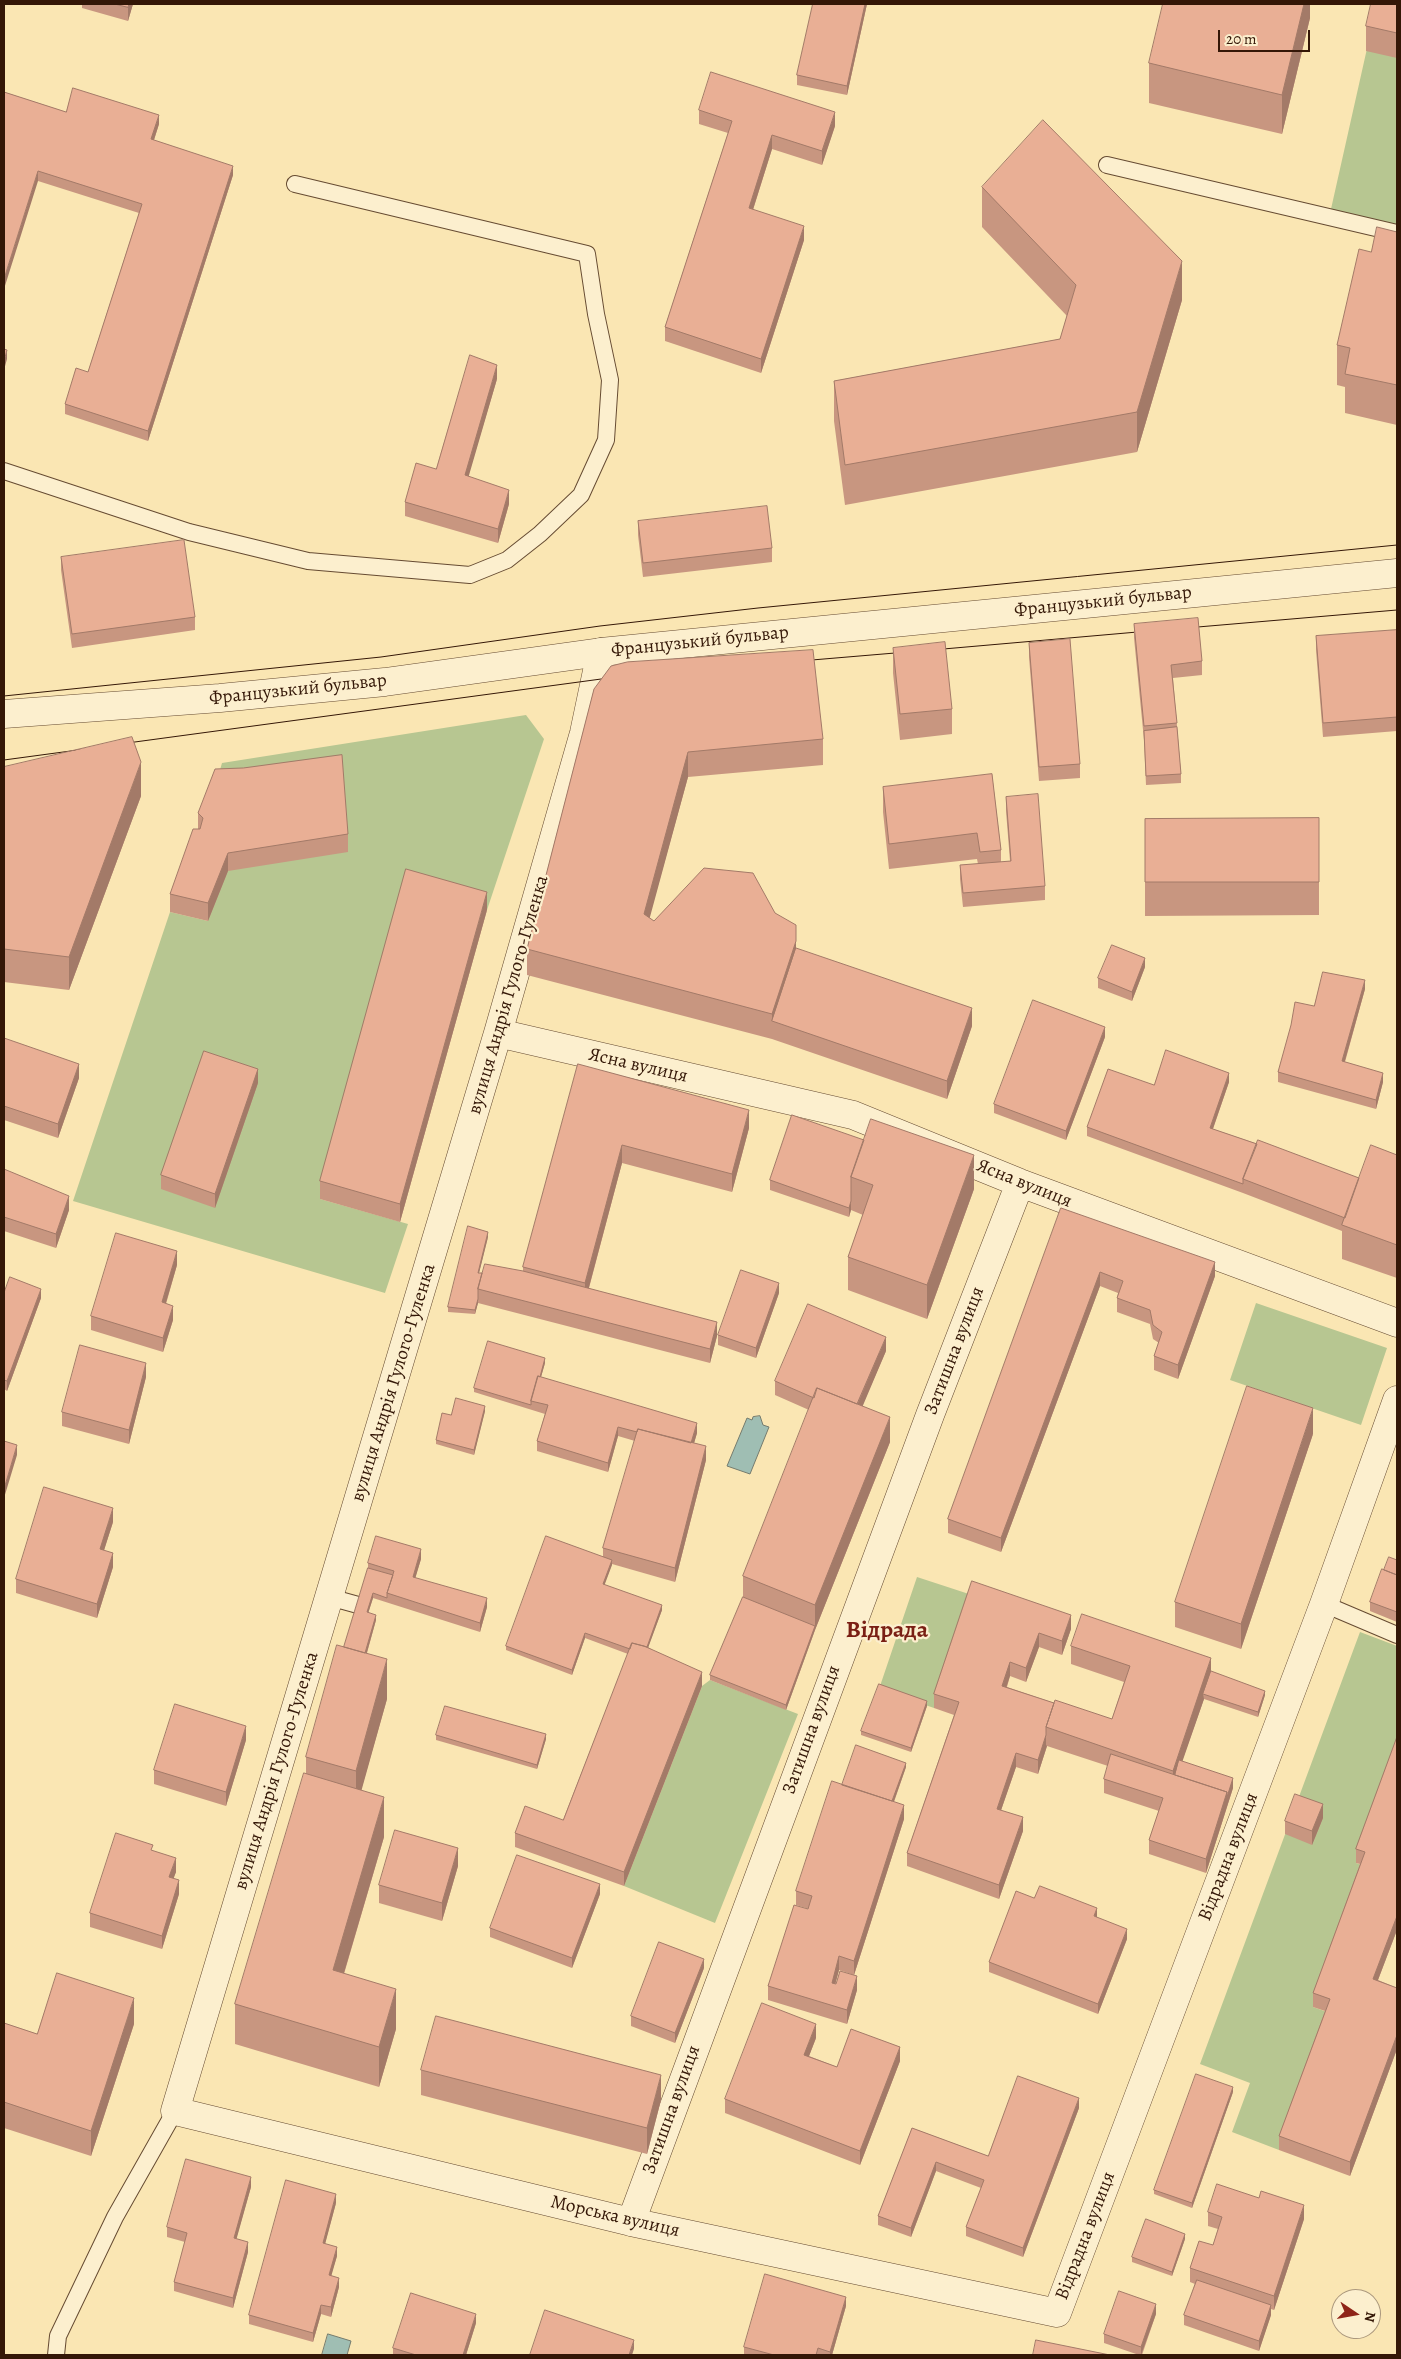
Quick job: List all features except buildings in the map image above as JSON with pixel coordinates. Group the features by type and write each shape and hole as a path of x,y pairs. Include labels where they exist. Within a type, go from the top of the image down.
{"street":[{"name":"Французький бульвар","path":"4,714 220,698 385,682 601,652 1397,573"},
{"name":"вулиця Андрія Гулого-Гуленка","path":"175,2112 498,1033 584,733 601,652"},
{"name":"Ясна вулиця","path":"498,1033 853,1115 1020,1183 1397,1323"},
{"name":"Затишна вулиця","path":"631,2222 926,1425 1020,1183"},
{"name":"Відрадна вулиця","path":"1057,2313 1324,1604 1397,1400"},
{"name":"Морська вулиця","path":"175,2112 631,2222 1057,2313"}],"lane":[{"path":"1107,165 1397,233"},
{"path":"4,471 189,532 308,561 470,574 507,560 540,534 581,495 606,440 610,380 596,314 587,254 295,184"},
{"path":"329,1597 358,1605"},
{"path":"1324,1604 1397,1635"},
{"path":"56,2355 58,2336 115,2217 175,2112"}],"green space":[{"path":"1377,4 1397,4 1397,225 1331,209"},
{"path":"526,715 544,739 487,910 406,887 320,1199 408,1224 385,1293 73,1201 170,912 208,921 215,787 222,763"},
{"path":"1256,1303 1387,1348 1361,1425 1230,1380"},
{"path":"917,1577 972,1595 934,1708 879,1689"},
{"path":"1360,1632 1397,1646 1397,1751 1356,1863 1365,1866 1313,2007 1330,2013 1279,2150 1232,2132 1250,2083 1200,2064"},
{"path":"710,1680 798,1714 715,1923 624,1886 702,1686"}],"water":[{"path":"760,1416 763,1425 769,1427 750,1474 727,1466 747,1418 752,1420 753,1417"},
{"path":"328,2334 351,2341 347,2355 322,2355"}],"tram line":[{"path":"4,696 381,657 600,626 758,608 1397,545"},
{"path":"1186,628 1397,610"},
{"path":"932,650 1149,631"},
{"path":"800,661 907,652"},
{"path":"120,744 616,677"},
{"path":"4,760 93,748"}],"district":[{"name":"Відрада","path":"887,1631"}]}
